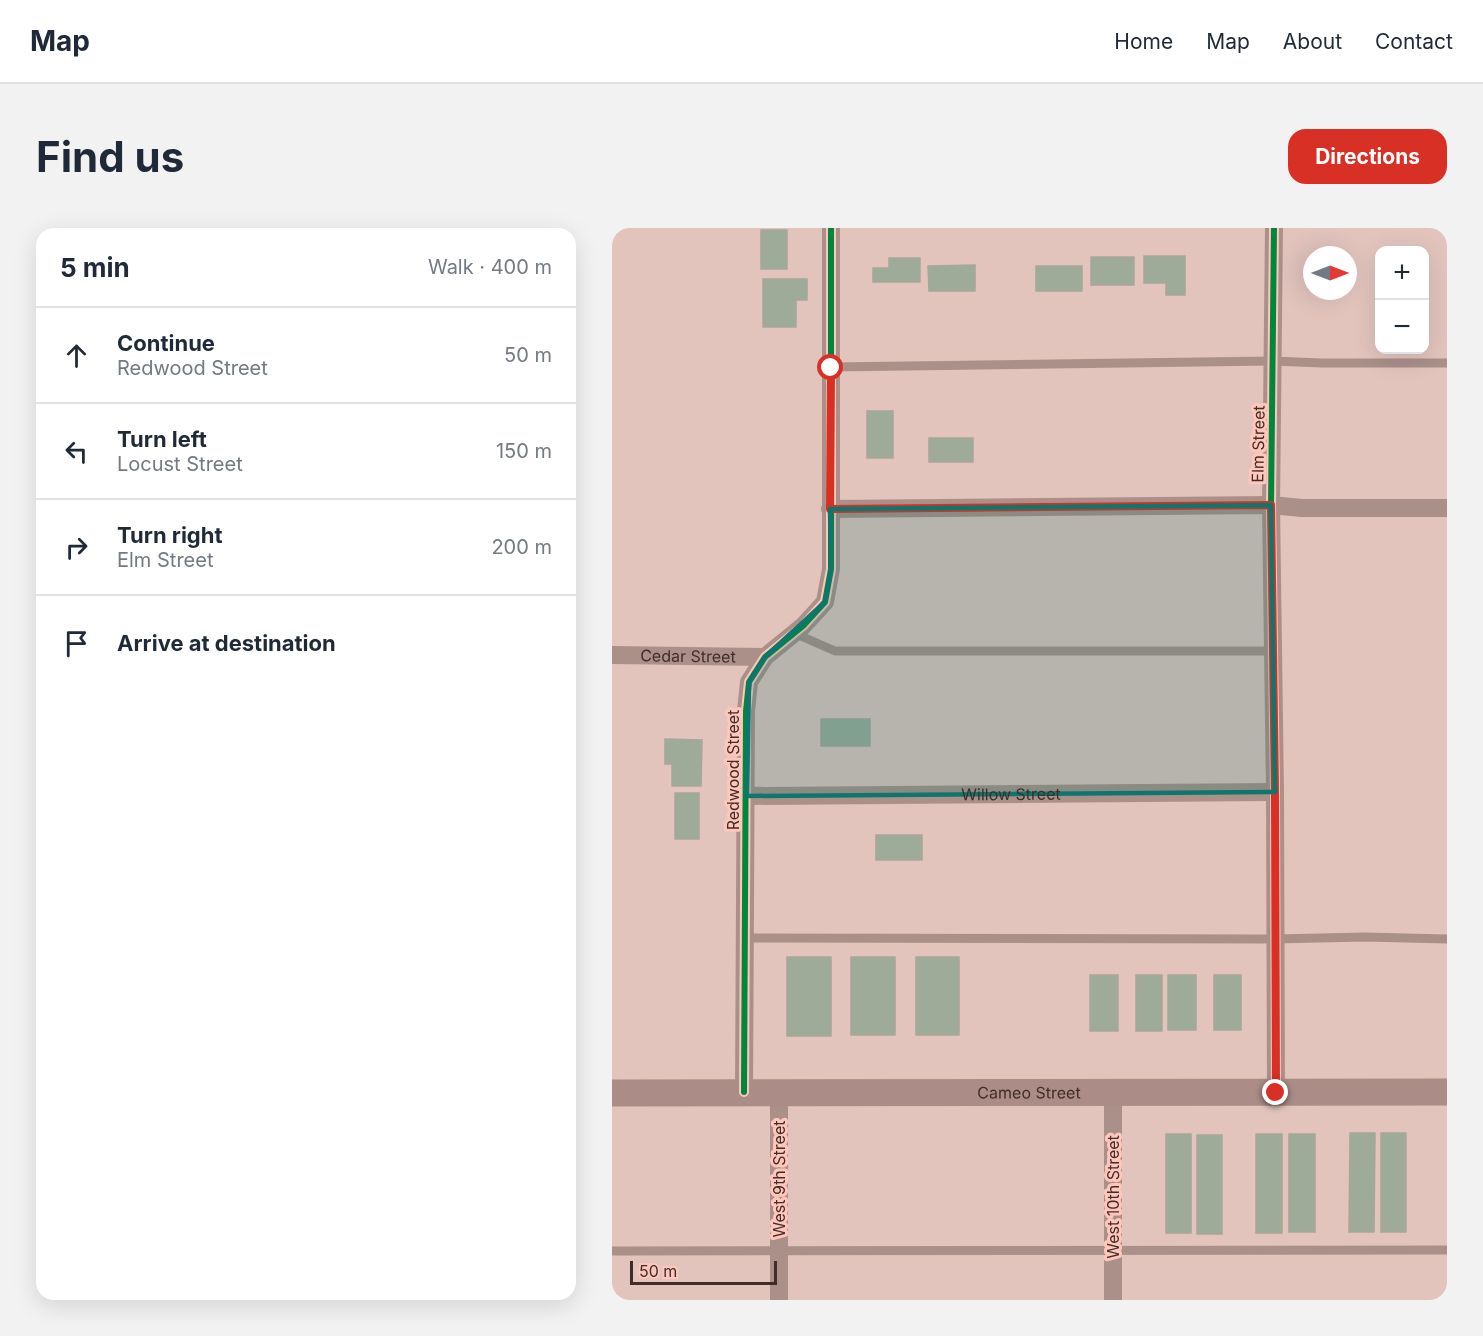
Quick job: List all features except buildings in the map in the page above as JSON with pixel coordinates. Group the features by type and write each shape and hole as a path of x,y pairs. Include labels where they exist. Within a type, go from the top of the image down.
{"street":[{"name":"Redwood Street","path":"744,1092 746,711 749,682 765,657 794,633 825,602 831,569 831,228"},
{"name":"Elm Street","path":"1274,228 1271,505 1276,1093"},
{"path":"830,509 1271,505 1302,508 1447,508"},
{"name":"Cedar Street","path":"612,655 765,657"},
{"name":"Willow Street","path":"747,796 1275,792"},
{"name":"Cameo Street","path":"612,1093 1447,1092"},
{"name":"West 10th Street","path":"1113,1093 1113,1300"},
{"name":"West 9th Street","path":"779,1094 779,1300"}],"lane":[{"path":"831,368 1272,361 1447,363"},
{"path":"794,633 835,651 1273,651"},
{"path":"746,938 1275,939 1365,937 1447,939"},
{"path":"612,1251 1447,1250"}],"highlighted area":[{"path":"1271,505 1275,792 747,796 749,682 765,657 825,602 831,569 830,509"}],"cycle path":[{"path":"744,1092 746,711 749,682 765,657 803,626 825,602 831,569 831,228"},
{"path":"1274,228 1271,505 1276,1093"}],"route":[{"path":"831,368 830,509 1271,505 1276,1093"}]}
